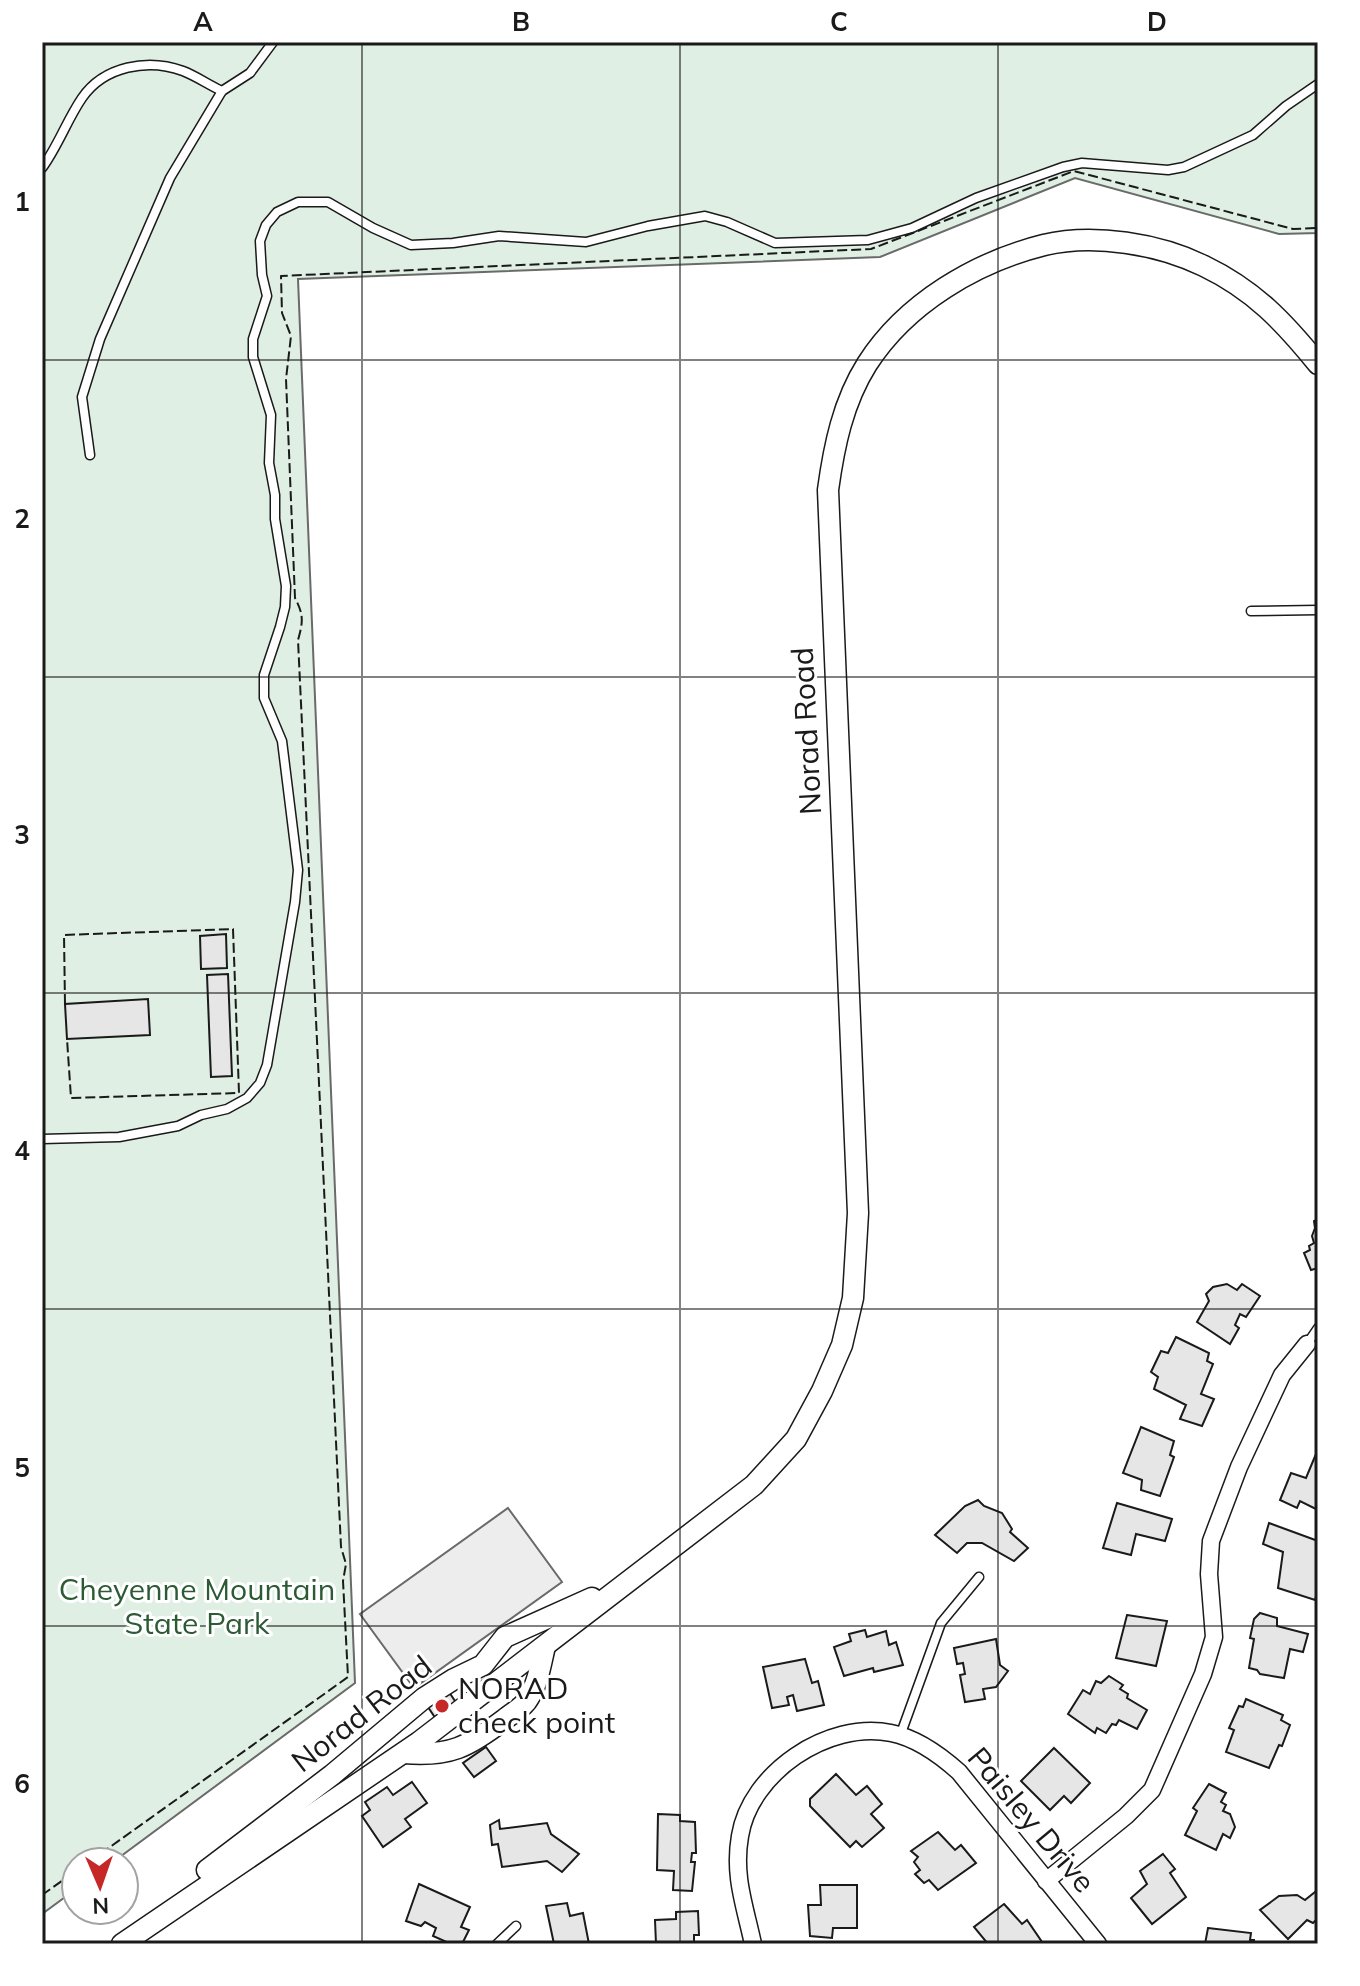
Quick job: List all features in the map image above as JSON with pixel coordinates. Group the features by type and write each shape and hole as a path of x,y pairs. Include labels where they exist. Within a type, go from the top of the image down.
{"street":[{"name":"Norad Road","path":"121,1944 404,1753 754,1485 796,1439 822,1391 842,1345 853,1298 858,1213 828,490 833,452 844,412 866,365 890,333 961,276 1046,245 1088,241 1167,252 1205,266 1243,289 1283,320 1318,364"},
{"path":"1046,1881 1126,1816 1152,1790 1203,1674 1214,1637 1209,1574 1211,1541 1239,1467 1282,1375 1307,1344"},
{"name":"Norad Road","path":"121,1944 165,1901 332,1775 424,1698 483,1665 505,1637 582,1604 658,1560"},
{"name":"Norad Road","path":"404,1753 432,1755 461,1749 479,1739 527,1701 545,1646"},
{"name":"Paisley Drive","path":"753,1944 736,1875 740,1833 754,1795 777,1769 807,1749 849,1733 891,1733 934,1751 959,1772 1098,1944"}],"lane":[{"path":"90,455 82,397 100,339 170,178 222,91 250,73 273,42"},
{"path":"42,168 82,98 95,82 116,71 136,65 157,65 183,71 222,91"},
{"path":"42,1139 119,1137 178,1126 201,1115 227,1109 247,1098 260,1083 267,1065 294,914 298,870 282,741 264,698 264,675 283,617 286,586 269,463 271,415 253,357 253,339 267,296 260,241 266,225 277,212 298,202 328,202 411,245 499,236 586,242 705,216 775,243 868,240 912,228 976,198 1063,167 1082,163 1168,170 1184,167 1253,135 1286,106 1318,84"},
{"path":"1251,611 1318,610"},
{"path":"1307,1344 1318,1328"},
{"path":"900,1736 941,1623 979,1577"},
{"path":"497,1944 516,1926"}],"green space":[{"name":"Cheyenne Mountain State Park","path":"42,42 1318,42 1318,233 1279,234 1075,178 880,257 298,279 355,1683 135,1846 60,1846 60,1901 42,1914"}],"shaded area":[{"path":"508,1508 562,1582 414,1688 360,1614"}],"building":[{"path":"226,934 227,968 201,969 200,936"},
{"path":"228,974 232,1076 211,1077 207,975"},
{"path":"148,999 150,1035 67,1039 65,1004"},
{"path":"1318,1219 1318,1268 1311,1270 1304,1253 1314,1243 1314,1221"},
{"path":"1227,1284 1237,1290 1242,1284 1260,1296 1246,1317 1240,1314 1235,1325 1239,1328 1230,1344 1197,1322 1209,1301 1206,1294 1213,1287"},
{"path":"1176,1337 1209,1353 1207,1361 1213,1364 1201,1394 1214,1399 1202,1426 1180,1419 1186,1405 1154,1389 1158,1377 1151,1372 1161,1351 1168,1353"},
{"path":"1141,1427 1174,1441 1170,1455 1174,1457 1160,1496 1141,1490 1142,1480 1123,1473"},
{"path":"1316,1454 1318,1510 1300,1501 1297,1508 1280,1500 1291,1473 1306,1478"},
{"path":"978,1500 984,1506 1002,1513 1012,1529 1010,1532 1028,1548 1014,1561 982,1543 967,1543 957,1553 935,1535 965,1506"},
{"path":"1117,1503 1172,1519 1165,1541 1136,1534 1131,1555 1103,1548"},
{"path":"1269,1523 1318,1541 1318,1589 1315,1600 1278,1588 1283,1552 1263,1544"},
{"path":"1260,1613 1277,1618 1277,1626 1308,1634 1303,1652 1290,1649 1284,1678 1260,1674 1249,1668 1254,1639 1250,1638 1254,1619"},
{"path":"1127,1615 1167,1621 1156,1666 1116,1658"},
{"path":"865,1630 867,1637 886,1631 889,1645 896,1642 903,1665 874,1672 873,1668 844,1676 834,1647 851,1641 849,1634"},
{"path":"996,1639 1000,1665 1008,1671 996,1687 983,1689 985,1699 965,1702 960,1675 965,1674 963,1663 957,1664 954,1648"},
{"path":"805,1659 812,1683 818,1681 824,1705 797,1711 793,1695 787,1697 789,1705 772,1708 763,1667"},
{"path":"1109,1676 1123,1685 1120,1689 1128,1694 1127,1698 1147,1710 1137,1729 1119,1720 1106,1733 1097,1728 1095,1733 1068,1714 1083,1690 1090,1694 1096,1681 1101,1683"},
{"name":"NORAD check point","path":"447,1689 459,1707 438,1722 426,1704"},
{"path":"1246,1699 1283,1715 1281,1720 1290,1725 1269,1768 1226,1752 1234,1730 1229,1728 1239,1706 1243,1707"},
{"name":"NORAD check point","path":"486,1747 496,1761 474,1777 463,1763"},
{"path":"1054,1748 1090,1783 1071,1803 1064,1796 1050,1810 1021,1781"},
{"path":"836,1774 856,1795 867,1786 882,1804 871,1814 884,1828 862,1847 856,1841 850,1847 810,1806 810,1799"},
{"path":"412,1782 427,1803 405,1819 411,1827 383,1847 362,1816 370,1810 365,1802 387,1787 393,1795"},
{"path":"1209,1784 1226,1793 1221,1802 1226,1805 1223,1811 1230,1814 1235,1827 1230,1838 1223,1834 1216,1850 1185,1835 1197,1811 1193,1808"},
{"path":"658,1814 680,1815 680,1821 695,1822 692,1891 673,1890 674,1871 657,1870"},
{"path":"499,1820 500,1829 547,1823 551,1834 579,1854 562,1872 547,1861 502,1867 498,1844 492,1845 490,1825"},
{"path":"938,1832 955,1850 961,1845 976,1863 938,1890 929,1880 924,1883 915,1874 920,1870 914,1862 918,1857 911,1851"},
{"path":"1163,1854 1175,1869 1170,1873 1186,1897 1152,1924 1131,1898 1147,1884 1140,1871"},
{"path":"419,1884 470,1907 461,1927 469,1930 462,1944 451,1944 433,1936 436,1928 425,1922 421,1926 406,1921"},
{"path":"820,1885 857,1885 857,1928 833,1928 832,1938 810,1936 808,1905 821,1905"},
{"path":"1315,1892 1318,1894 1318,1918 1313,1923 1307,1920 1288,1939 1260,1910 1279,1896 1297,1895 1305,1900"},
{"path":"567,1903 570,1916 583,1913 589,1944 554,1944 546,1906"},
{"path":"1004,1904 1022,1924 1027,1920 1042,1942 1040,1944 988,1944 974,1927"},
{"path":"698,1911 699,1935 694,1935 694,1944 656,1944 655,1920 676,1919 676,1912"},
{"path":"1208,1928 1251,1933 1250,1940 1254,1940 1254,1944 1205,1944"}],"fence":[{"path":"111,1846 348,1677 343,1581 346,1564 341,1547 298,640 302,619 295,598 286,379 291,336 282,313 281,276 871,249 1074,171 1293,229 1318,228"},
{"path":"65,1004 64,935 233,929 239,1093 71,1098 67,1039"},
{"path":"42,1895 60,1882"}],"place":[{"name":"NORAD check point","path":"442,1706"}]}
